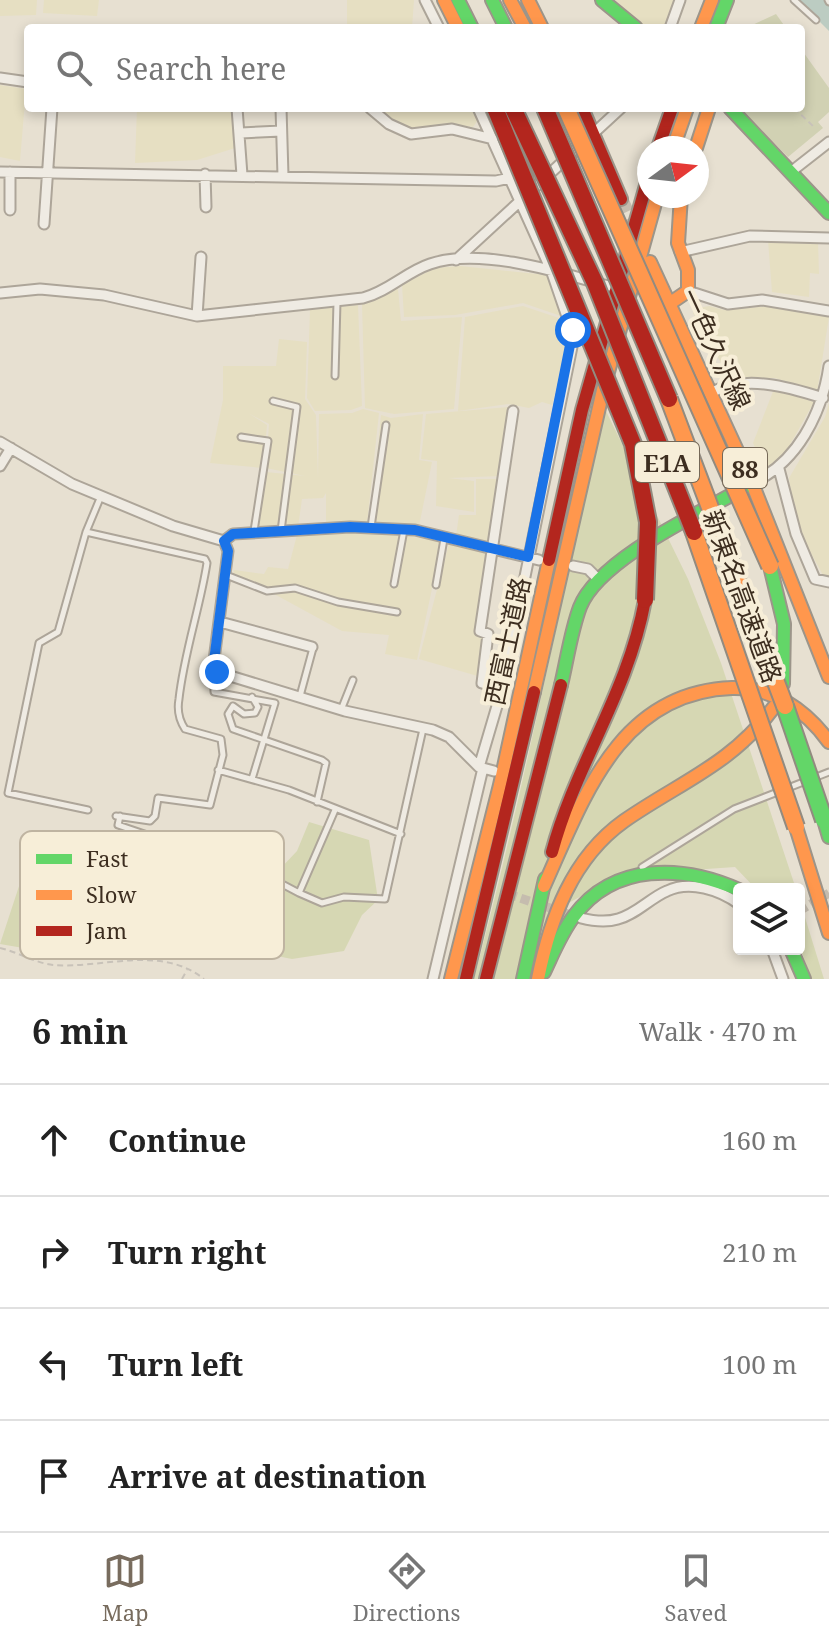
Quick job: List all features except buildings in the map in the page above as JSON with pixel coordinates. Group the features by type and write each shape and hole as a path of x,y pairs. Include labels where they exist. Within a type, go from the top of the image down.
{"main road":[{"path":"444,0 456,24"},
{"path":"458,0 470,24"},
{"path":"492,0 504,24"},
{"path":"510,0 523,24"},
{"path":"528,0 540,24"},
{"path":"602,0 631,24"},
{"path":"703,24 712,0"},
{"path":"718,24 727,0"},
{"path":"497,112 633,444 643,480 652,540 645,600 632,659 557,829 523,979"},
{"name":"新東名高速道路","path":"515,112 579,253 671,472 720,600 829,933"},
{"name":"新東名高速道路","path":"547,112 659,365 707,487 829,837"},
{"path":"568,112 770,566 785,616 787,644 783,684"},
{"path":"584,112 621,199"},
{"path":"662,136 671,112"},
{"path":"677,136 686,112"},
{"path":"700,136 708,112"},
{"path":"734,112 829,213"},
{"name":"西富士道路","path":"451,979 500,785 582,410 640,208"},
{"name":"西富士道路","path":"466,979 514,787 595,416 654,208"},
{"path":"668,302 688,291 688,270 678,243 680,208"},
{"name":"一色久沢線","path":"650,262 752,483 829,677"},
{"path":"486,979 533,779 581,605 599,580 632,555 752,483"},
{"path":"544,886 607,759 636,724 666,702 712,687 761,690 787,701 808,717 829,742"},
{"path":"539,979 549,924 571,877 588,852 613,828 739,751 774,707"},
{"path":"539,979 577,911 622,880 663,870 685,871 702,874 733,887"},
{"path":"794,955 804,979"}],"street":[{"path":"425,0 437,24"},
{"path":"671,24 680,0"},
{"path":"0,78 24,81"},
{"path":"44,224 52,112"},
{"path":"238,112 242,175"},
{"path":"281,112 283,176"},
{"path":"375,112 389,124 411,134 452,129 493,139"},
{"path":"433,979 486,769 533,558 574,337 551,270 480,112"},
{"path":"456,260 596,135 617,112"},
{"path":"241,133 281,131"},
{"path":"792,171 829,142"},
{"path":"10,210 5,172 510,178"},
{"path":"205,174 206,207"},
{"path":"680,252 750,236 829,238"},
{"path":"197,316 201,257"},
{"path":"0,293 40,289 104,295 197,316 383,293 426,265 456,260 517,262 608,286"},
{"path":"688,291 728,304 774,301 829,311"},
{"path":"637,293 668,302"},
{"path":"752,483 779,469 794,451 823,398 829,366"},
{"path":"711,393 720,388 776,383 823,398"},
{"path":"502,689 482,683 488,634 480,631 513,411"},
{"path":"0,442 72,484 173,526 224,541"},
{"path":"0,466 11,448"},
{"path":"779,469 796,534 815,579 829,582"},
{"path":"224,541 233,534 404,529 533,558"},
{"path":"224,541 228,551 213,669 229,678 449,737 486,769"},
{"path":"573,566 588,569 599,580"},
{"path":"220,622 312,647"},
{"path":"581,918 602,922 618,919 667,891 683,886 703,888 733,900"},
{"path":"774,955 783,979"}],"lane":[{"path":"794,0 816,20"},
{"path":"335,376 337,301"},
{"path":"273,401 297,407 281,531"},
{"path":"371,528 386,425"},
{"path":"241,437 268,441 253,533"},
{"path":"88,810 8,793 39,643 58,632 86,532 101,495"},
{"path":"394,584 404,529"},
{"path":"86,532 205,559 207,563 204,593 178,700 179,720 185,729 221,739 223,755 210,805 158,798 155,816 150,821 118,816 118,825 136,831"},
{"path":"436,585 445,538"},
{"path":"225,575 267,591 295,588 338,602 397,612"},
{"path":"300,696 312,647"},
{"path":"213,669 214,692 275,703 252,779"},
{"path":"341,710 353,680"},
{"path":"235,696 228,714 233,729 326,763 317,802"},
{"path":"233,706 244,714 255,713 258,707 252,697"},
{"path":"284,885 322,903 344,897 385,899 423,728"},
{"path":"218,770 252,779 401,834"},
{"path":"622,880 734,809 829,772"},
{"path":"299,893 335,810"}],"path":[{"path":"798,112 813,126"},
{"path":"0,948 20,955"},
{"path":"33,959 51,965 138,960 188,969 204,979"},
{"path":"182,979 188,969"}],"shaded area":[{"path":"0,0 37,0 36,15 0,16"},
{"path":"44,0 99,0 97,16 43,13"},
{"path":"347,0 414,0 412,24 347,24"},
{"path":"615,0 675,0 666,24 641,24"},
{"path":"798,0 824,0 829,6 829,31"},
{"path":"0,85 24,89 20,161 0,157"},
{"path":"137,112 232,112 235,148 197,160 135,163"},
{"path":"380,112 474,112 478,120 473,127 449,124 415,129 394,122"},
{"path":"768,240 818,242 819,274 810,273 809,297 772,292"},
{"path":"460,266 547,275 564,317 523,303 455,315 404,317 402,285 435,268"},
{"path":"398,289 401,321 462,317 454,409 394,414 365,408 362,304"},
{"path":"358,305 362,406 351,410 315,411 307,398 310,310"},
{"path":"523,306 565,320 570,336 552,405 542,402 529,408 508,404 458,411 465,317"},
{"path":"709,306 724,310 770,306 829,317 817,392 775,378 730,379 693,313 698,308"},
{"path":"279,339 307,342 305,399 316,415 318,479 319,414 352,413 363,409 379,413 367,524 326,528 326,493 323,498 302,499 298,527 257,529 266,472 305,476 266,468 269,424 248,413 267,425 263,468 210,463 223,400 223,366 276,366"},
{"path":"774,389 814,402 787,450 772,466 763,465 753,443"},
{"path":"829,403 829,576 823,575 806,544 793,505 789,478 825,417"},
{"path":"509,407 500,476 448,478 474,481 474,512 436,506 437,461 421,459 426,414"},
{"path":"423,414 419,460 432,462 419,526 371,528 381,415 391,418"},
{"path":"476,479 500,479 488,543 456,536 459,515 476,515"},
{"path":"372,532 442,541 417,660 385,654 389,635 342,631 265,589 231,580 234,570 264,574 268,567 288,569 297,535"},
{"path":"449,543 486,551 478,630 486,635 481,677 419,659"}],"green space":[{"path":"776,14 783,24 755,24"},
{"path":"805,55 829,88 829,112 818,122 823,128 788,157 742,112 805,112"},
{"path":"605,409 688,579 721,663 794,883 750,883 735,867 621,875 559,908 544,979 474,979 526,766"},
{"path":"309,822 369,840 378,900 362,915 344,951 292,959 284,957 284,865 297,851"},
{"path":"20,883 20,947 0,944"},
{"path":"805,917 824,979 811,979 803,955"}],"tunnel":[{"path":"621,199 636,231"},
{"path":"805,907 829,893"},
{"path":"508,894 577,917"}],"traffic: fast":[{"path":"458,0 470,24"},
{"path":"492,0 504,24"},
{"path":"602,0 631,24"},
{"path":"718,24 727,0"},
{"path":"734,112 829,213"},
{"path":"561,685 577,616 591,589 607,572 653,539 744,488"},
{"path":"770,566 784,624 783,684"},
{"path":"785,706 824,820"},
{"path":"824,820 829,837"},
{"path":"544,972 561,936 590,898 629,877 673,873 733,888"},
{"path":"523,979 545,879"},
{"path":"794,955 804,979"}],"traffic: slow":[{"path":"444,0 456,24"},
{"path":"510,0 523,24"},
{"path":"528,0 540,24"},
{"path":"703,24 712,0"},
{"path":"568,112 770,566"},
{"path":"677,136 686,112"},
{"path":"700,136 708,112"},
{"path":"534,692 603,390 654,208"},
{"path":"669,304 688,291 688,270 678,243 680,208"},
{"path":"650,262 752,483 829,677"},
{"path":"669,399 785,706"},
{"path":"694,532 796,827"},
{"path":"451,979 500,785 549,560"},
{"path":"544,886 591,785 633,729 661,708 693,694 747,689 775,696 787,703 810,720 829,742"},
{"path":"538,979 557,912 577,871 590,853 624,821 704,771 740,744 774,707"},
{"path":"796,827 829,933"}],"traffic: jam":[{"path":"497,112 633,444 648,522 645,600"},
{"path":"515,112 595,283 694,532"},
{"path":"547,112 669,399"},
{"path":"584,112 621,199"},
{"path":"662,136 671,112"},
{"path":"549,560 582,410 640,208"},
{"path":"552,852 574,788 627,666 645,600"},
{"path":"486,979 561,685"},
{"path":"466,979 534,692"}],"route":[{"path":"217,672 213,669 228,551 224,541 233,534 350,527 415,530 528,557 573,330"}]}
